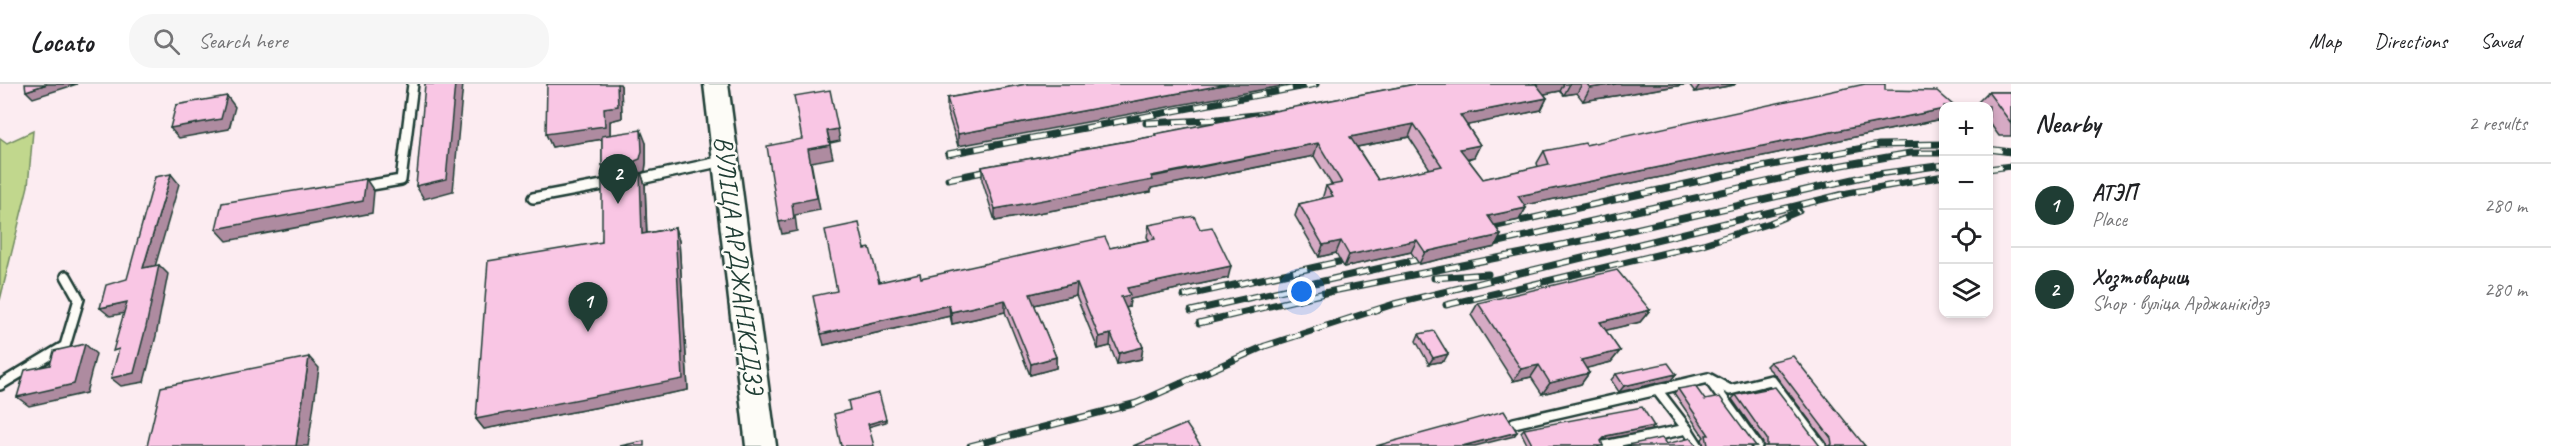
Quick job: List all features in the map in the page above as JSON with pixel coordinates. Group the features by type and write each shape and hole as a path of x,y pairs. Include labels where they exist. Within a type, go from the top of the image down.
{"main road":[{"name":"ВУЛІЦА АРДЖАНІКІДЗЭ","path":"716,84 761,446"}],"lane":[{"path":"345,190 401,180 412,84"},
{"path":"645,178 726,160"},
{"path":"533,198 608,184"},
{"path":"0,385 65,346 79,299 66,276"},
{"path":"1708,378 1756,446"},
{"path":"1514,423 1708,378 1730,390 1770,380 1821,446"},
{"path":"1657,390 1698,446"},
{"path":"1604,446 1635,443 1687,429"}],"green space":[{"path":"33,131 28,186 0,300 0,138 7,143"}],"building":[{"path":"25,84 47,84 26,91"},
{"path":"425,84 455,84 446,179 416,186"},
{"path":"547,84 617,84 618,106 604,108 605,126 546,134"},
{"path":"1027,84 1228,84 958,134 947,98"},
{"path":"1415,84 1536,84 1547,98 1460,115 1480,145 1460,149 1483,179 1549,164 1544,151 1585,143 1586,145 1865,84 1885,84 1885,90 1937,91 1949,102 1939,102 1939,110 1518,196 1526,208 1488,216 1501,235 1425,252 1417,240 1349,255 1341,241 1323,245 1299,204 1333,196 1326,186 1342,183 1318,143 1151,176 1153,180 995,209 982,167 1156,136 1155,134","holes":["1414,124 1442,166 1378,180 1350,137"]},
{"path":"1587,84 1616,84 1590,88"},
{"path":"830,90 838,129 827,131 830,145 808,149 817,198 792,203 794,219 779,222 767,146 802,139 794,96"},
{"path":"1988,92 2011,92 2011,123"},
{"path":"227,96 221,119 170,128 176,105"},
{"path":"641,130 642,151 640,159 635,161 634,166 640,172 642,234 675,228 683,379 476,419 488,261 602,242 602,179 608,176 609,171 608,167 602,165 602,136"},
{"path":"171,174 143,268 159,265 134,373 111,378 119,349 113,351 127,302 100,308 106,285 127,279 155,177"},
{"path":"366,179 363,201 216,229 222,203"},
{"path":"1194,216 1200,229 1212,227 1231,266 1127,288 1130,295 1121,297 1143,347 1119,353 1111,334 1099,337 1077,283 1030,294 1056,357 1031,364 1005,300 951,312 949,305 821,334 813,296 837,291 825,230 859,223 865,249 870,248 879,282 920,273 921,278 1105,237 1110,248 1155,239 1149,225"},
{"path":"1617,270 1650,310 1600,322 1620,351 1581,360 1589,373 1550,383 1539,365 1521,369 1478,303"},
{"path":"1434,331 1448,354 1433,358 1419,334"},
{"path":"85,344 74,384 17,397 25,370 50,365 54,351"},
{"path":"1793,356 1865,446 1830,446 1831,438 1781,372 1770,362"},
{"path":"309,357 296,446 147,446 161,387"},
{"path":"1668,363 1676,374 1624,386 1616,374"},
{"path":"1695,386 1705,400 1720,397 1756,446 1707,446 1706,435 1709,435 1678,389"},
{"path":"1775,387 1820,446 1766,446 1767,439 1736,395"},
{"path":"879,393 886,419 868,424 874,446 841,446 834,414 850,410 848,401"},
{"path":"1642,407 1654,426 1606,436 1601,441 1603,446 1533,446 1524,429"},
{"path":"1504,411 1517,432 1462,446 1376,446"},
{"path":"1186,424 1201,446 1133,446"},
{"path":"1662,438 1666,444 1691,438 1697,446 1622,446"},
{"path":"644,441 644,446 620,446"}],"railway":[{"path":"948,154 1316,84"},
{"path":"1146,123 1208,120 1274,113"},
{"path":"1479,230 1762,167 1879,145 1939,144"},
{"path":"1993,150 2011,152"},
{"path":"1481,246 1837,166 1910,153 1939,153"},
{"path":"1199,323 1333,291 1596,238 1871,175 1939,166"},
{"path":"1993,168 2011,166"},
{"path":"948,179 998,169"},
{"path":"970,446 1137,403 1265,346 1394,304 1848,193 1939,177"},
{"path":"1446,305 1703,244 1770,223 1799,211"},
{"path":"1191,311 1434,256"},
{"path":"1184,296 1356,258"},
{"path":"1434,278 1488,274"}],"place":[{"name":"Хозтоварищ","path":"618,204"},
{"name":"АТЭП","path":"588,332"}]}
